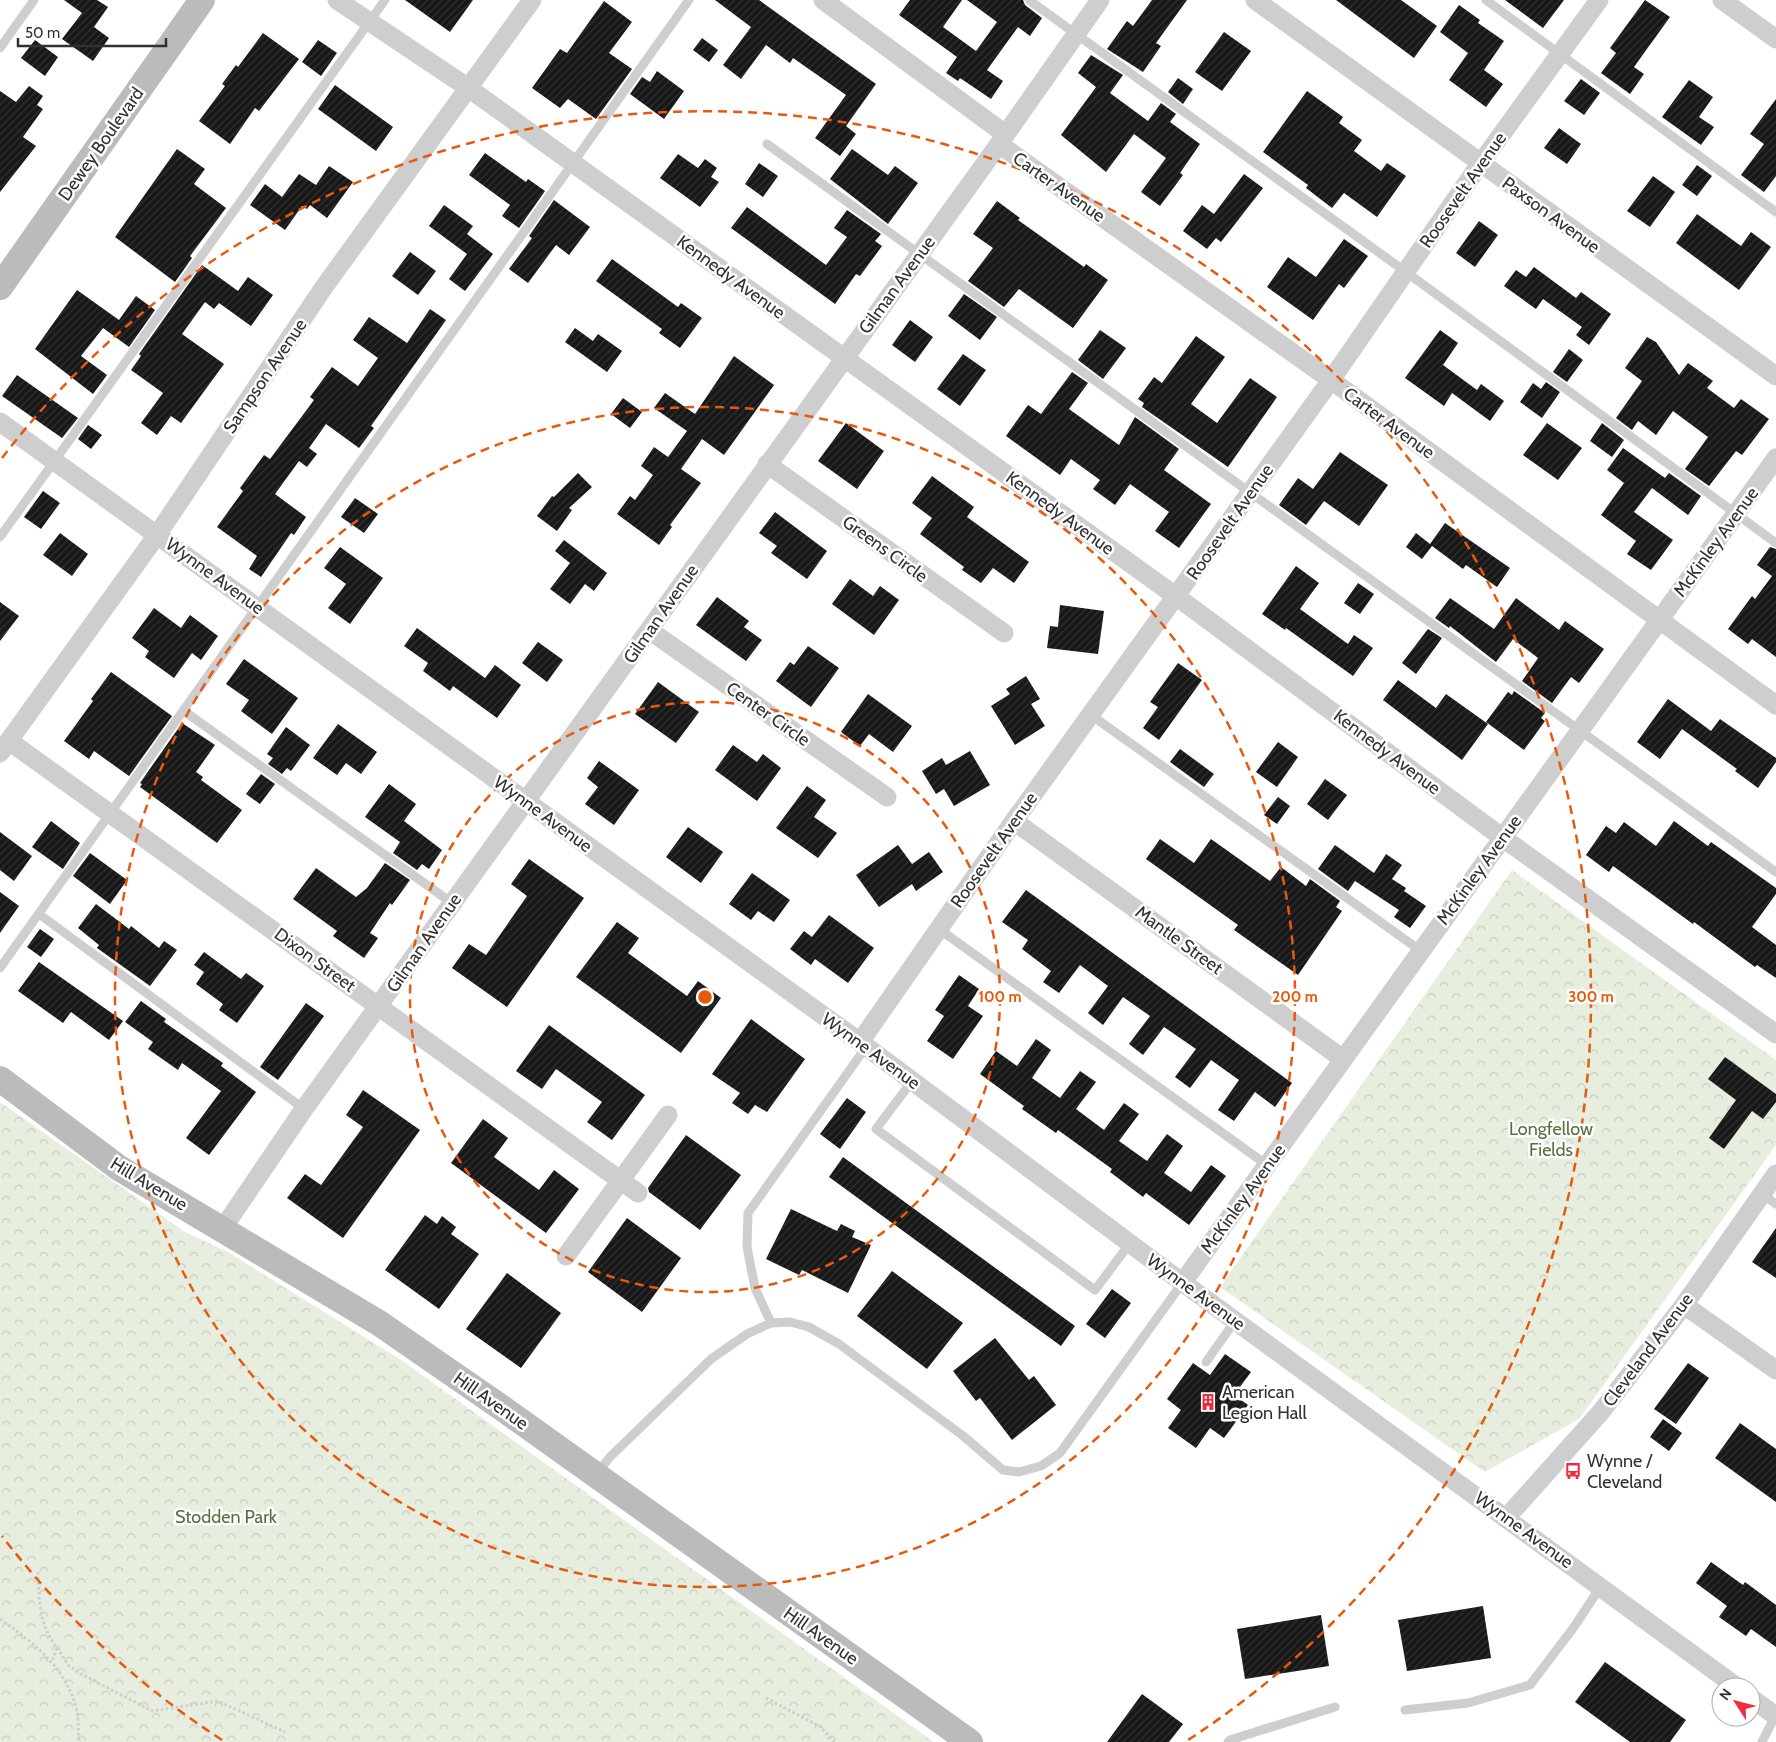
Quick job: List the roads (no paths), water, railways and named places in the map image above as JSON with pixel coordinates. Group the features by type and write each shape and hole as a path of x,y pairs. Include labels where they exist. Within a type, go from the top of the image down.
{"street":[{"name":"Dewey Boulevard","path":"0,287 202,0"},
{"name":"Kennedy Avenue","path":"338,0 467,87 1177,597 1502,838 1776,1034"},
{"name":"Sampson Avenue","path":"4,747 157,535 324,287 467,87 532,0"},
{"name":"Carter Avenue","path":"823,0 1002,139 1776,705"},
{"name":"Gilman Avenue","path":"223,1228 304,1109 527,802 767,464 919,256 1100,0"},
{"name":"Paxson Avenue","path":"1255,0 1776,376"},
{"name":"Roosevelt Avenue","path":"863,1044 939,929 1014,821 1252,492 1480,164 1599,0"},
{"path":"1722,0 1776,39"},
{"name":"Wynne Avenue","path":"0,422 863,1044 1182,1282 1507,1517 1723,1677"},
{"name":"McKinley Avenue","path":"1182,1282 1776,458"},
{"name":"Greens Circle","path":"767,464 1004,633"},
{"name":"Center Circle","path":"649,630 887,797"},
{"name":"Dixon Street","path":"4,747 111,814 638,1193"},
{"name":"Mantle Street","path":"1014,821 1343,1059"},
{"name":"Hill Avenue","path":"0,1080 119,1168 223,1228 379,1323 970,1742"},
{"path":"566,1256 668,1115"},
{"name":"Cleveland Avenue","path":"1507,1517 1600,1413 1769,1199 1776,1174"},
{"path":"1684,1305 1776,1370"},
{"path":"1761,1705 1776,1716"}],"lane":[{"path":"0,48 34,0"},
{"path":"0,537 385,0"},
{"path":"0,968 689,0"},
{"path":"1028,0 1406,272 1776,543"},
{"path":"1486,0 1776,212"},
{"path":"767,144 919,256 1252,492 1776,872"},
{"path":"184,711 452,903"},
{"path":"1091,715 1421,951"},
{"path":"39,914 304,1109"},
{"path":"939,929 1267,1165"},
{"path":"771,1323 755,1288 747,1247 748,1213 863,1044"},
{"path":"912,1080 876,1129 1095,1290 1130,1243"},
{"path":"596,1476 610,1457 710,1359 747,1334 771,1323 790,1322 810,1327 839,1344 962,1435 1003,1470 1019,1472 1041,1466 1060,1453 1182,1282"},
{"path":"1206,1362 1235,1320"},
{"path":"1405,1710 1468,1704 1530,1685 1574,1627 1601,1586"},
{"path":"1228,1742 1335,1707"},
{"path":"1762,1742 1776,1716"}],"place":[{"name":"American Legion Hall","path":"1208,1402"},
{"name":"Wynne / Cleveland","path":"1573,1471"}],"park label":[{"name":"Longfellow Fields","path":"1551,1139"},
{"name":"Stodden Park","path":"226,1517"}]}
